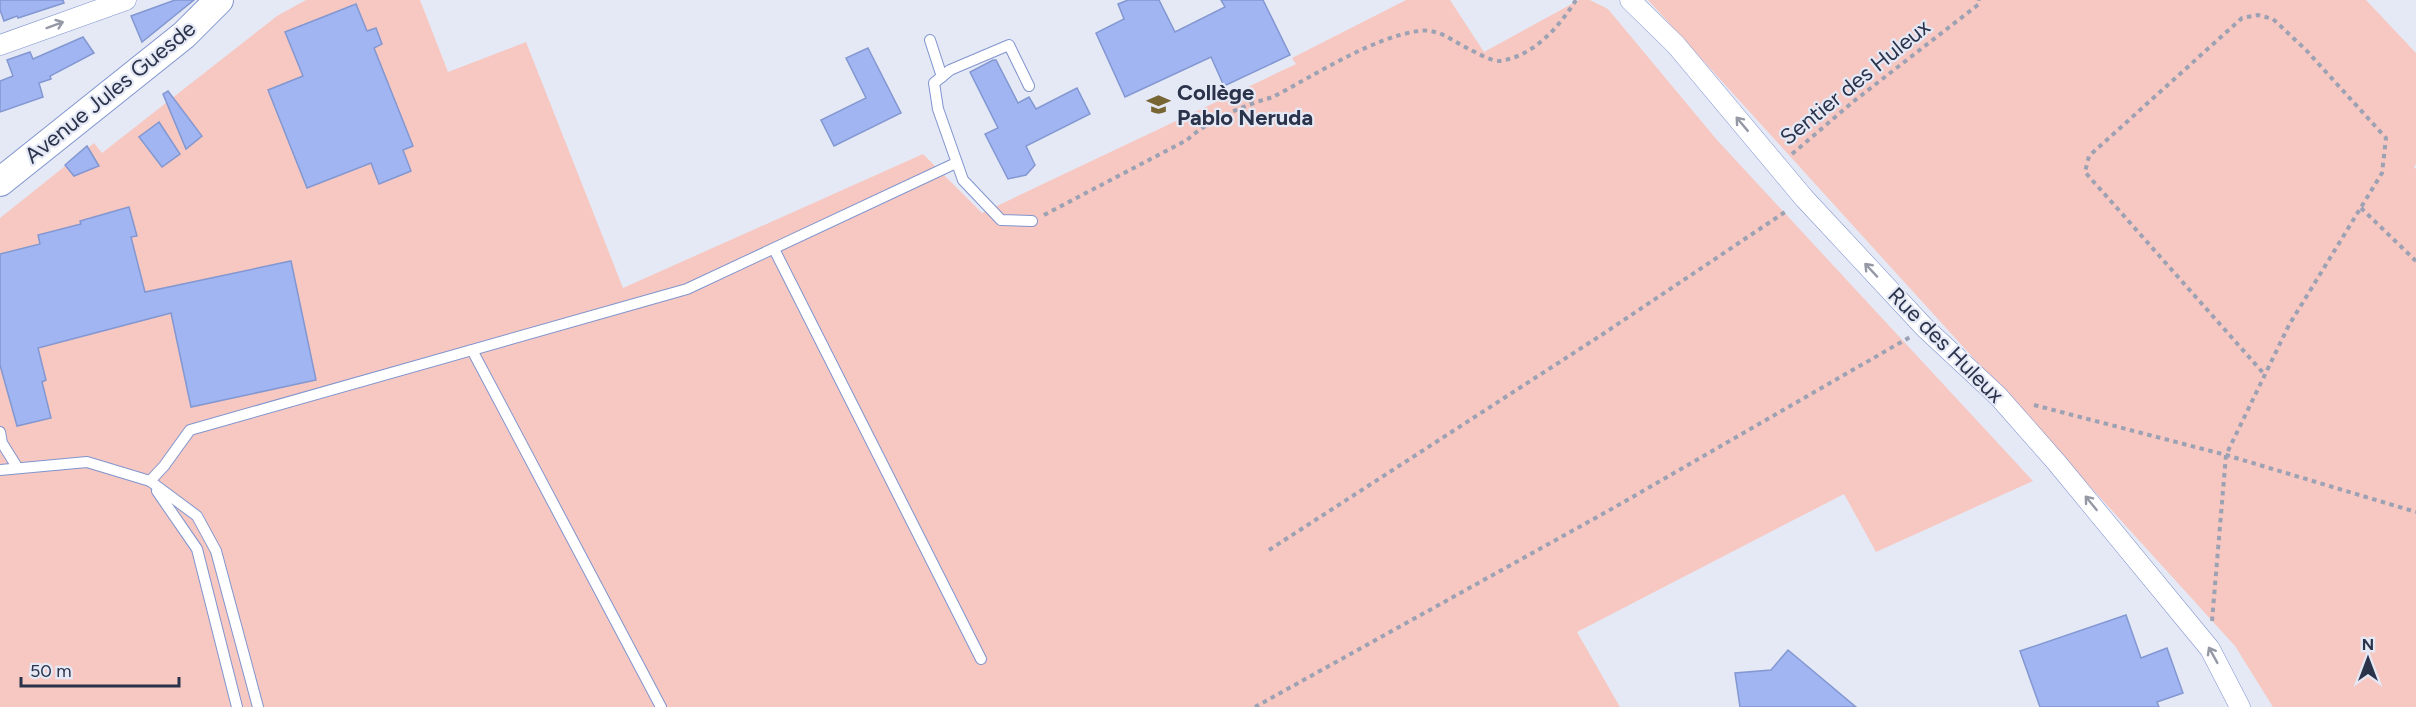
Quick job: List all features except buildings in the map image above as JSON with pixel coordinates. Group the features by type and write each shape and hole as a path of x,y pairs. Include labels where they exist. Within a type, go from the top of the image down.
{"street":[{"path":"0,45 126,0"},
{"name":"Avenue Jules Guesde","path":"0,182 184,35 219,0"},
{"name":"Rue des Huleux","path":"1630,0 1676,45 1804,198 1925,328 1998,396 2057,463 2210,649 2240,707"}],"lane":[{"path":"930,40 942,76"},
{"path":"1029,86 1009,45 950,70 934,83 938,109 963,180 1000,220 1032,222"},
{"path":"150,481 190,430 687,289 956,163"},
{"path":"774,249 981,660"},
{"path":"472,350 661,707"},
{"path":"0,432 2,443 17,467"},
{"path":"0,470 87,462 150,481 197,516 216,551 258,707"},
{"path":"150,481 174,512 197,549 237,707"}],"path":[{"path":"1032,222 1187,140 1197,131 1254,102 1272,97 1385,39 1421,30 1439,32 1469,50 1497,61 1527,52 1562,22 1576,0"},
{"name":"Sentier des Huleux","path":"1778,166 1854,101 1979,4 1979,0"},
{"path":"2210,649 2226,455 2265,375 2289,325 2382,173 2386,138 2306,50 2273,19 2258,15 2242,18 2090,156 2085,172 2265,375"},
{"path":"1269,550 1603,334 1804,198"},
{"path":"2361,208 2416,261"},
{"path":"1255,707 1608,511 1925,328"},
{"path":"1998,396 2226,455 2416,512"}],"shaded area":[{"path":"306,0 420,0 448,72 526,42 623,288 923,154 982,213 1296,64 1292,58 1406,0 1450,0 1484,52 1579,0 1590,0 1608,9 1717,140 2033,481 1876,552 1844,494 1577,632 1620,707 0,707 0,218 94,143 102,153 277,16"},
{"path":"1648,0 2366,0 2416,53 2416,164 2414,167 2416,169 2416,707 2273,707 2235,646"}],"place":[{"name":"Collège Pablo Neruda","path":"1159,105"}]}
